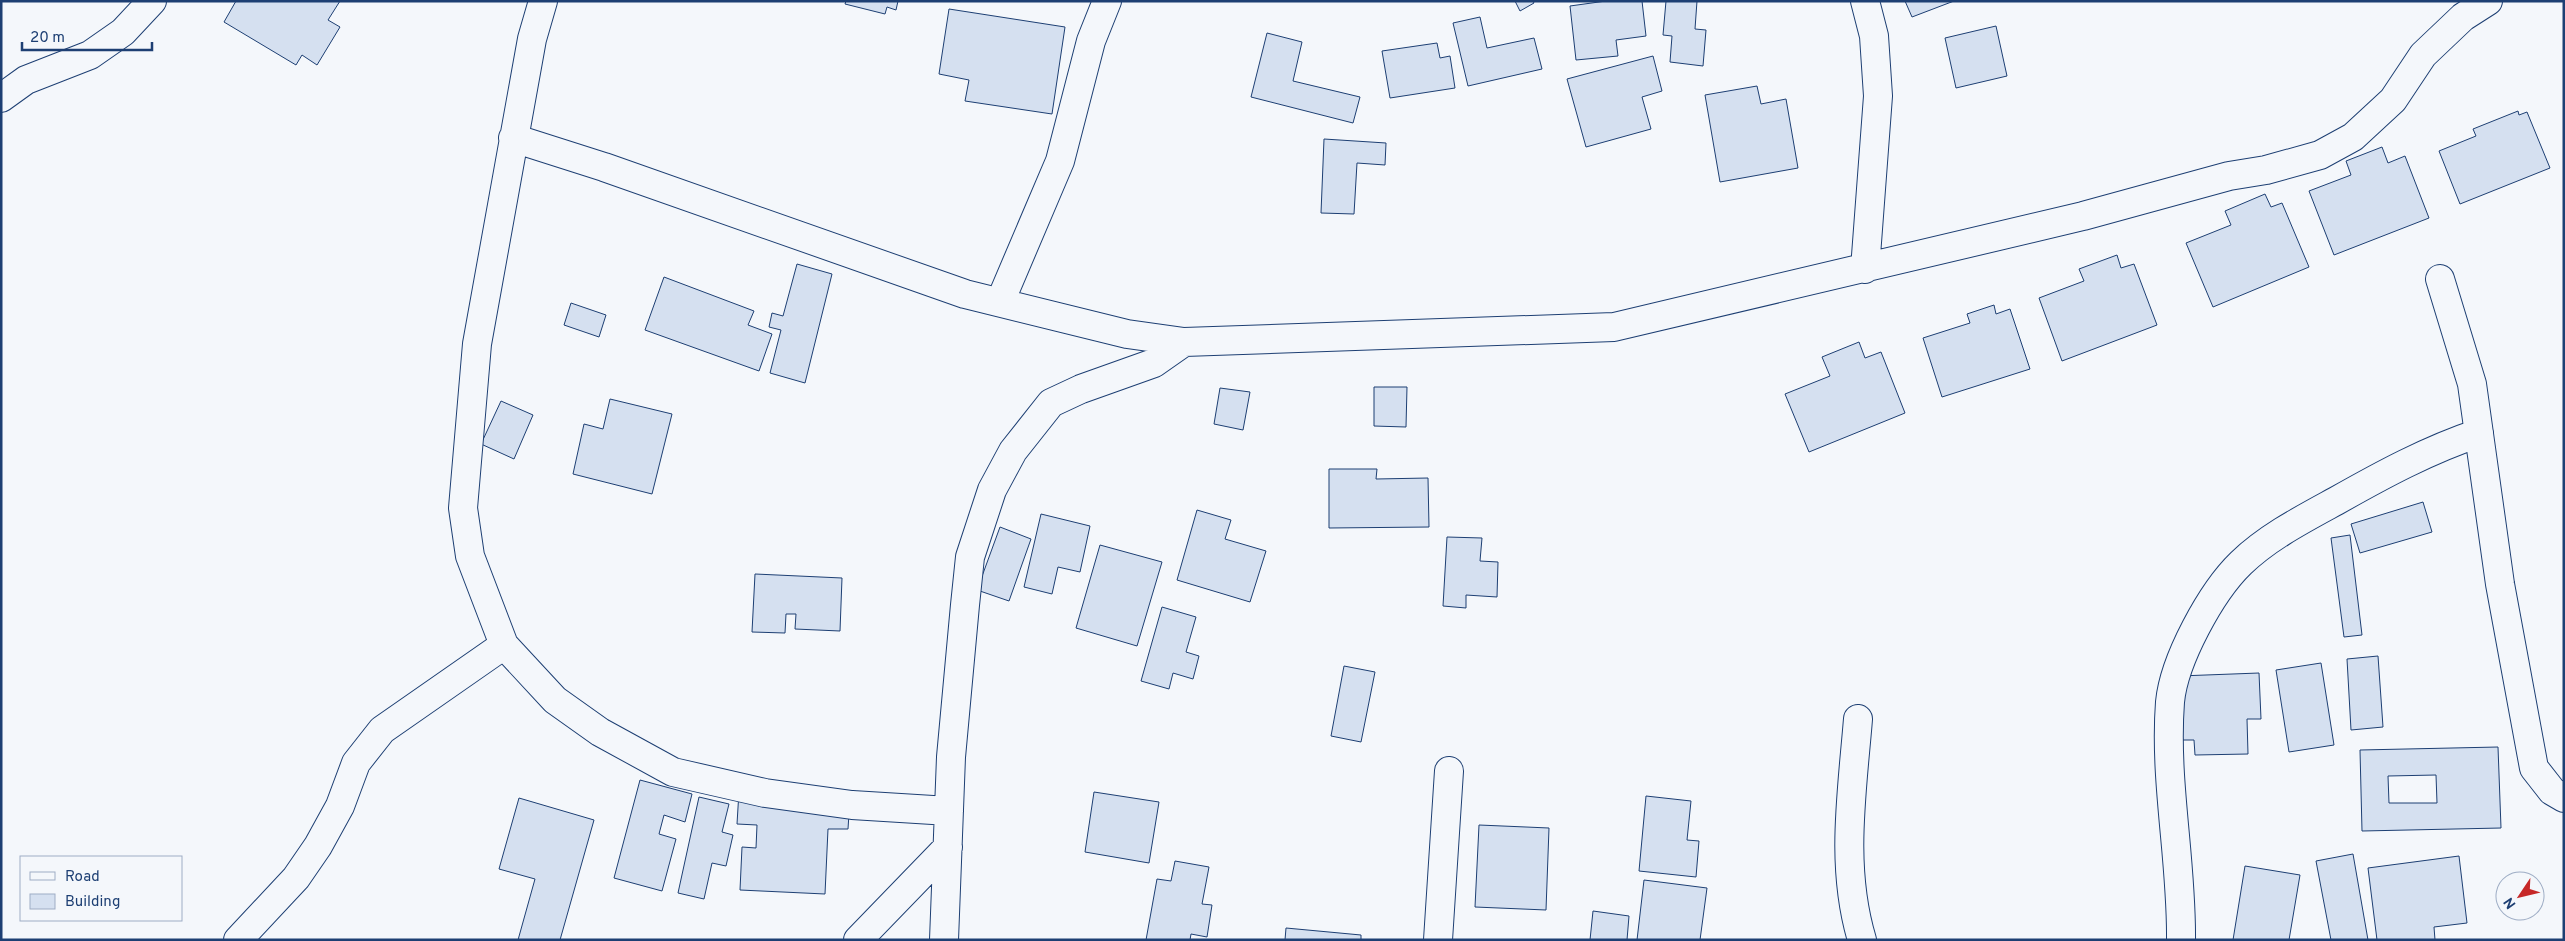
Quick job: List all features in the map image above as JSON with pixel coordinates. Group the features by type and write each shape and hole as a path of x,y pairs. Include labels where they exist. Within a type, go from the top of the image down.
{"street":[{"path":"1,98 26,80 60,69 90,55 123,32 152,1"},
{"path":"543,1 532,39 477,344 463,508 470,556 504,645 555,700 600,732 673,772 716,784 775,795 852,805 950,811"},
{"path":"1000,302 1060,161 1091,41 1107,1"},
{"path":"1864,268 1878,96 1874,36 1865,1"},
{"path":"514,138 604,167 965,294 1127,334 1184,342 1614,328 2084,216 2229,176 2266,170 2320,155 2353,137 2393,100 2423,55 2463,17 2488,1"},
{"path":"2440,279 2472,384 2500,584 2534,768 2552,791 2564,798"},
{"path":"944,940 951,757 970,557 992,490 1013,451 1051,403 1081,389 1154,362 1184,342"},
{"path":"2181,940 2181,902 2170,800 2170,700 2185,648 2206,606 2241,563 2290,526 2388,472 2441,446 2479,433"},
{"path":"238,940 296,878 313,854 340,806 356,763 382,730 504,645"},
{"path":"1858,719 1848,846 1853,910 1862,940"},
{"path":"1438,940 1450,771"},
{"path":"858,940 948,847"}],"building":[{"path":"236,1 340,1 328,20 340,27 317,65 302,55 296,65 224,22"},
{"path":"846,1 898,1 896,10 887,7 885,14 845,4"},
{"path":"1515,1 1533,1 1534,3 1520,11"},
{"path":"1606,1 1642,1 1646,36 1616,40 1618,56 1576,60 1570,6"},
{"path":"1666,1 1697,1 1695,29 1706,30 1703,66 1670,62 1672,36 1663,35"},
{"path":"1905,1 1954,1 1912,17"},
{"path":"949,9 1065,27 1052,114 965,101 969,80 939,74"},
{"path":"1480,17 1487,48 1534,38 1542,69 1468,86 1453,23"},
{"path":"1996,26 2007,76 1956,88 1945,38"},
{"path":"1267,33 1302,42 1293,81 1360,97 1353,123 1251,97"},
{"path":"1437,43 1440,58 1450,56 1455,88 1390,98 1382,51"},
{"path":"1653,56 1662,91 1642,97 1651,129 1586,147 1567,79"},
{"path":"1757,86 1761,104 1786,99 1798,168 1720,182 1705,95"},
{"path":"2518,111 2519,115 2527,112 2550,168 2460,204 2439,151 2476,136 2473,129"},
{"path":"1324,139 1386,143 1385,165 1357,163 1354,214 1321,213"},
{"path":"2382,147 2388,163 2405,156 2429,218 2334,255 2309,191 2351,175 2346,161"},
{"path":"2265,194 2271,207 2282,203 2309,267 2213,307 2186,243 2231,225 2225,211"},
{"path":"2117,255 2121,268 2134,264 2157,325 2062,361 2039,298 2084,281 2079,269"},
{"path":"797,264 832,274 805,383 770,373 781,330 769,327 772,313 783,316"},
{"path":"664,277 754,311 748,325 772,334 759,371 645,330"},
{"path":"571,303 606,315 599,337 564,325"},
{"path":"1994,305 1996,314 2010,309 2030,369 1942,397 1923,338 1970,323 1967,314"},
{"path":"1859,342 1865,358 1881,352 1905,413 1809,452 1785,394 1830,376 1822,357"},
{"path":"1374,387 1407,387 1406,427 1374,426"},
{"path":"1220,388 1250,392 1243,430 1214,424"},
{"path":"610,399 672,414 652,494 573,474 584,424 603,429"},
{"path":"501,401 533,415 514,459 481,444"},
{"path":"1329,469 1377,469 1376,479 1428,478 1429,527 1329,528"},
{"path":"2423,502 2432,532 2360,553 2351,524"},
{"path":"1197,510 1231,520 1225,539 1266,551 1250,602 1177,580"},
{"path":"1041,514 1090,526 1080,572 1058,567 1052,594 1024,587"},
{"path":"1000,527 1031,539 1009,601 977,590"},
{"path":"2350,535 2362,635 2344,637 2331,538"},
{"path":"1447,537 1482,538 1480,561 1498,562 1497,597 1466,595 1466,608 1443,606"},
{"path":"1100,545 1162,562 1137,646 1076,628"},
{"path":"755,574 842,578 840,631 795,629 796,614 786,614 785,633 752,632"},
{"path":"1162,607 1196,617 1186,652 1199,656 1193,679 1173,673 1169,689 1141,681"},
{"path":"2378,656 2383,727 2351,730 2347,659"},
{"path":"2321,663 2334,745 2289,752 2276,670"},
{"path":"1344,666 1375,672 1361,742 1331,736"},
{"path":"2259,673 2261,719 2247,719 2248,754 2195,755 2194,740 2181,740 2179,676"},
{"path":"2498,747 2501,828 2362,831 2360,750","holes":["2436,775 2437,803 2389,803 2388,776"]},
{"path":"640,780 692,794 685,822 664,815 659,834 676,839 662,891 614,878"},
{"path":"739,791 850,798 848,829 828,829 825,894 740,890 742,847 756,848 757,825 737,824"},
{"path":"1094,792 1159,802 1149,863 1085,852"},
{"path":"1646,796 1691,801 1687,840 1699,841 1696,877 1639,871"},
{"path":"699,797 729,804 722,832 733,835 726,866 712,863 704,899 678,893"},
{"path":"519,798 594,820 560,940 518,940 535,879 499,869"},
{"path":"1479,825 1549,828 1546,910 1475,907"},
{"path":"2353,854 2368,940 2331,940 2316,861"},
{"path":"2459,856 2467,923 2434,927 2435,940 2377,940 2368,868"},
{"path":"1175,861 1209,867 1202,904 1212,905 1207,937 1191,934 1190,940 1146,940 1157,879 1171,881"},
{"path":"2245,866 2300,875 2289,940 2233,940"},
{"path":"1644,880 1707,888 1700,940 1637,940"},
{"path":"1593,911 1629,916 1627,940 1590,940"},
{"path":"1286,928 1361,935 1361,940 1285,940"}]}
